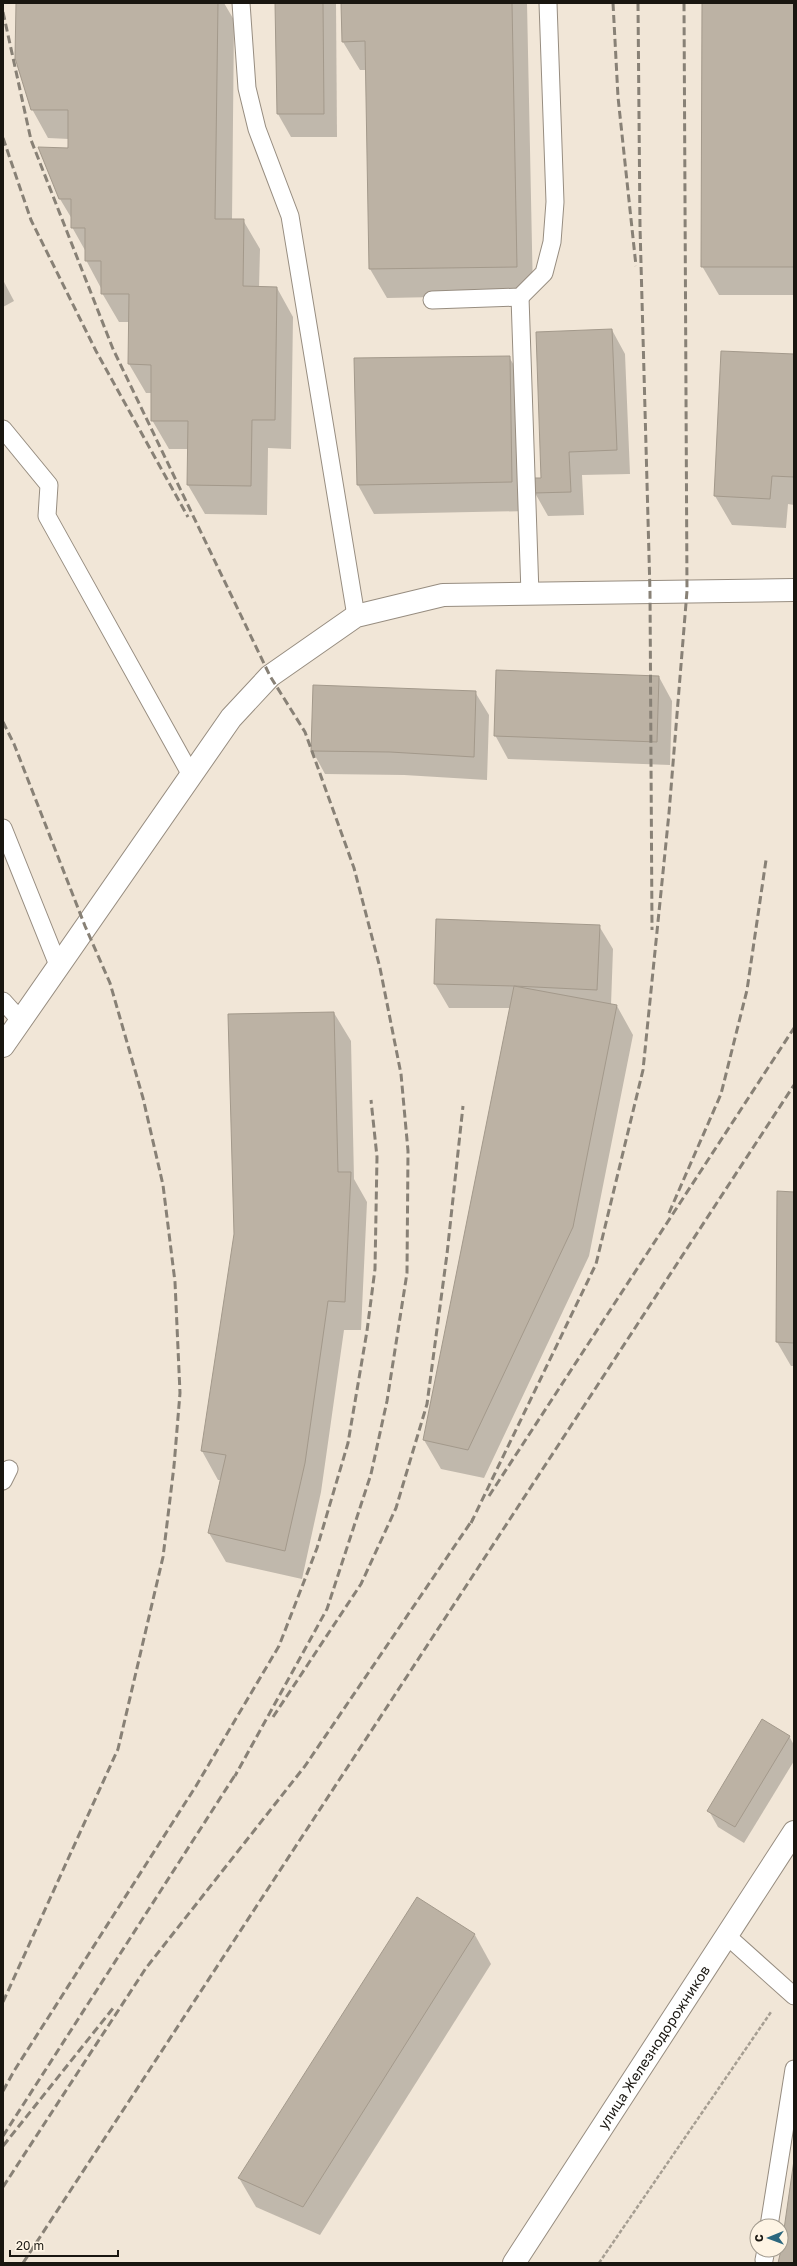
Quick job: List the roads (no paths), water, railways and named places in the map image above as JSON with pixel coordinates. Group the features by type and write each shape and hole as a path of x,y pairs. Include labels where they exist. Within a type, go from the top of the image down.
{"main road":[{"path":"3,1046 230,718 270,676 356,616 444,595 794,590"},
{"name":"улица Железнодорожников","path":"514,2263 794,1832"}],"lane":[{"path":"241,3 247,88 257,129 290,216 356,616"},
{"path":"432,300 520,297 544,273 552,242 555,202 548,3"},
{"path":"520,297 530,594"},
{"path":"3,429 49,485 47,516 191,775"},
{"path":"3,828 58,965"},
{"path":"3,1001 20,1020"},
{"path":"726,1935 791,1993"},
{"path":"770,2218 794,2069"}],"railway":[{"path":"613,3 618,97 636,266"},
{"path":"638,3 640,227 650,592 652,930"},
{"path":"471,1523 596,1264 643,1070 669,813 687,591 684,3"},
{"path":"3,12 31,140 113,349 270,676 305,732 354,868 380,968 401,1074 408,1151 407,1273 387,1401 371,1474 327,1609 235,1776"},
{"path":"3,138 31,220 96,351 188,517"},
{"path":"3,722 14,744 85,926 110,983 143,1098 163,1185 175,1282 180,1393 174,1466 163,1557 118,1749 3,2002"},
{"path":"669,1213 721,1094 747,990 766,860"},
{"path":"489,1496 794,1028"},
{"path":"23,2263 794,1085"},
{"path":"3,2091 14,2071 196,1786 279,1646 317,1548 348,1443 367,1331 375,1269 377,1157 371,1100"},
{"path":"273,1717 361,1584 396,1508 427,1404 447,1254 463,1106"},
{"path":"3,2187 146,1968 305,1766 473,1519"},
{"path":"3,2136 237,1772"},
{"path":"3,2146 114,2007"}]}
